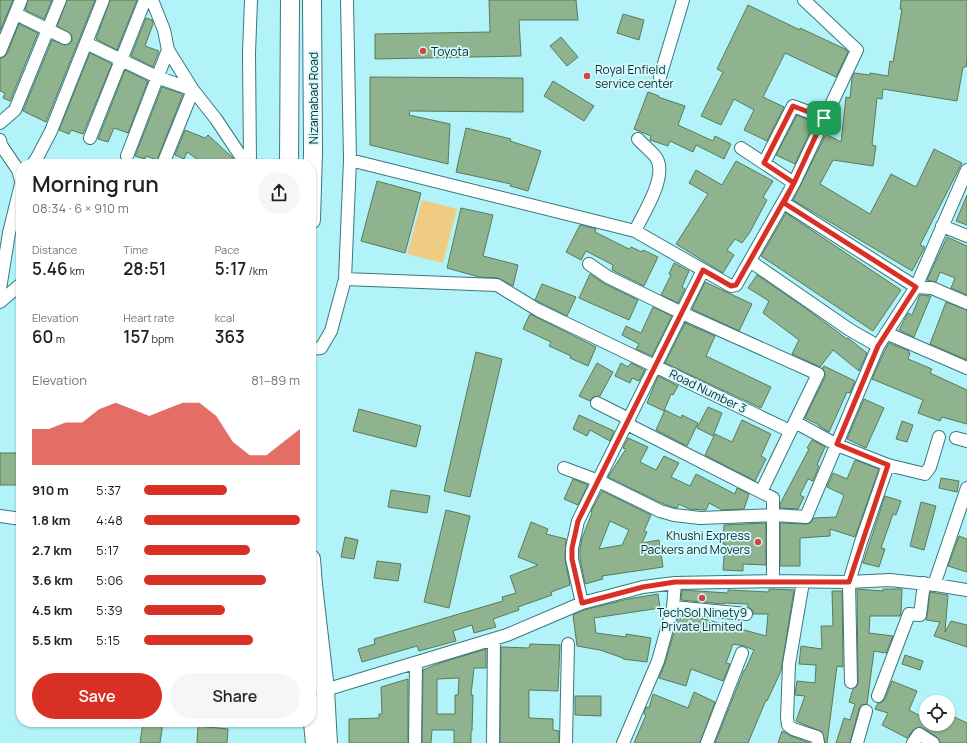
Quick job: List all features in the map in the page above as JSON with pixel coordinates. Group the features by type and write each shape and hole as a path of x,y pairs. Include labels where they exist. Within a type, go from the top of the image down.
{"highway":[{"name":"Nizamabad Road","path":"289,159 290,0"},
{"name":"Nizamabad Road","path":"312,0 313,159"},
{"path":"316,612 325,690 328,743"},
{"path":"313,727 315,743"}],"street":[{"path":"0,51 21,0"},
{"path":"0,123 15,110 60,0"},
{"path":"36,159 51,131 103,0"},
{"path":"90,138 145,0"},
{"path":"152,0 164,30 168,50 193,90 243,159"},
{"path":"250,159 251,0"},
{"path":"316,349 321,348 331,332 345,279 350,160 347,0"},
{"path":"660,77 683,0"},
{"path":"350,160 634,231 731,286 736,285 784,203 857,50 804,0"},
{"path":"16,14 65,38"},
{"path":"86,43 157,77 193,90"},
{"path":"127,156 168,50"},
{"path":"165,159 193,90"},
{"path":"764,163 793,106 824,118"},
{"path":"634,231 657,185 660,171 657,159 638,139"},
{"path":"0,140 1,145 16,167"},
{"path":"741,148 794,183"},
{"path":"564,468 599,481 660,511 686,518 774,515 806,517 878,346 916,287 967,170"},
{"path":"784,203 916,287 932,288 967,303"},
{"path":"0,289 9,233 16,204"},
{"path":"942,226 967,236"},
{"path":"750,261 850,330 878,346"},
{"path":"589,264 608,277 682,313 818,374 761,492"},
{"path":"582,603 572,559 572,548 578,521 703,270"},
{"name":"Road Number 3","path":"345,279 497,285 538,310 655,365 793,427 888,465 925,474 930,467 939,437"},
{"path":"0,302 16,288"},
{"path":"886,333 967,368"},
{"path":"597,403 628,422 774,498 773,581"},
{"path":"851,682 849,582 888,465"},
{"path":"878,696 909,614 920,615 929,584 967,488"},
{"path":"0,516 16,518"},
{"path":"325,690 507,635 582,603 643,587 675,582 849,582 890,580 967,590"},
{"path":"623,743 658,661 673,608 675,582"},
{"path":"803,582 789,664 786,718 788,725 793,729 814,736 817,738 818,743"},
{"path":"673,608 746,614"},
{"path":"493,743 494,639"},
{"path":"566,743 568,644"},
{"path":"707,743 742,652"},
{"path":"415,743 416,663"},
{"path":"857,743 866,711"},
{"path":"913,743 919,734 933,743"}],"shaded area":[{"path":"422,200 457,209 443,263 407,254"}],"building":[{"path":"0,0 13,0 0,31"},
{"path":"28,0 52,0 44,19 25,10"},
{"path":"67,0 95,0 46,122 23,111 52,40 65,45 72,41 71,34 57,26"},
{"path":"110,0 137,0 117,50 96,39"},
{"path":"489,0 576,0 578,20 519,20 521,56 375,59 375,34 490,32"},
{"path":"901,0 967,0 967,58 966,67 963,67 957,101 883,89 882,99 877,98 872,145 876,146 873,166 833,160 820,184 870,214 891,174 916,187 934,149 962,163 920,245 925,247 912,271 793,200 826,134 841,142 846,97 850,98 854,73 870,75 870,73 888,76 890,61 893,62 897,39 902,9 900,9"},
{"path":"748,5 800,30 800,28 845,49 848,52 836,77 785,53 763,97 784,107 767,141 744,130 754,110 734,99 721,125 701,116 723,72 717,69"},
{"path":"623,14 644,20 639,40 617,33"},
{"path":"146,18 152,20 153,24 145,46 159,51 153,67 131,56"},
{"path":"19,24 38,33 10,101 3,98 5,93 0,91 0,58 7,54"},
{"path":"561,37 578,57 567,66 550,46"},
{"path":"90,53 112,64 83,134 71,130 69,134 59,130"},
{"path":"125,70 148,81 128,133 114,128 108,142 98,139"},
{"path":"370,77 523,78 523,112 410,111 409,115 450,124 448,164 370,145"},
{"path":"553,81 594,106 584,121 544,96"},
{"path":"162,87 183,94 157,159 146,156 145,159 135,156"},
{"path":"648,92 685,106 678,125 713,141 715,136 731,144 724,159 696,145 693,152 670,141 668,146 650,140 651,136 634,129"},
{"path":"797,115 814,123 795,164 776,155"},
{"path":"466,128 511,139 510,141 541,151 528,191 510,186 511,184 456,172"},
{"path":"185,130 205,138 208,135 233,158 197,159 187,152 184,159 175,155"},
{"path":"736,161 773,181 763,197 767,200 750,232 742,243 735,239 727,250 734,255 723,273 676,244 708,194 689,183 696,170 722,185"},
{"path":"377,181 421,193 405,253 361,241"},
{"path":"967,195 967,225 956,221"},
{"path":"461,208 493,215 483,256 518,265 513,286 498,278 479,277 447,268"},
{"path":"786,213 901,290 873,331 761,256"},
{"path":"580,225 596,229 595,232 629,249 631,247 642,252 643,250 658,257 644,286 612,270 613,265 586,251 581,260 566,252"},
{"path":"947,237 967,246 967,295 951,288 955,278 940,272 936,282 927,280"},
{"path":"674,263 689,271 682,287 685,289 678,303 661,295 671,275 669,274"},
{"path":"590,274 605,284 638,300 629,320 579,298"},
{"path":"757,275 847,339 848,338 867,353 859,371 833,350 820,367 792,354 799,340 763,313 769,301 748,288"},
{"path":"705,282 752,304 739,331 692,309"},
{"path":"542,284 576,297 567,316 535,300"},
{"path":"920,295 931,296 914,337 899,330 908,313 912,315"},
{"path":"946,302 967,310 967,360 930,344"},
{"path":"653,307 672,316 652,356 636,349 639,344 622,335 626,326 641,333"},
{"path":"530,314 596,347 588,366 549,346 551,342 523,329"},
{"path":"685,323 715,336 706,356 771,387 761,408 665,363"},
{"path":"889,343 909,351 908,352 910,353 908,359 932,369 930,373 967,390 967,424 942,417 940,421 918,413 923,400 872,379"},
{"path":"476,352 502,359 470,497 444,491"},
{"path":"597,363 613,372 600,396 593,397 590,401 579,396"},
{"path":"621,363 628,367 631,363 645,370 639,381 632,378 630,383 615,376"},
{"path":"824,366 855,381 850,393 847,392 829,432 805,418 825,377 825,373 822,368"},
{"path":"658,376 678,386 673,395 671,394 664,411 647,403"},
{"path":"864,399 884,408 866,448 847,439"},
{"path":"708,407 722,413 713,436 697,428"},
{"path":"359,409 421,426 416,447 353,431"},
{"path":"665,410 681,418 682,415 698,423 687,446 656,430"},
{"path":"579,415 614,431 610,441 590,430 587,436 573,429"},
{"path":"742,420 771,434 761,456 766,459 755,481 705,455 715,434 732,442"},
{"path":"902,421 913,425 907,442 896,439"},
{"path":"628,438 648,447 640,462 656,470 664,456 679,463 671,477 690,486 696,474 735,494 737,488 749,494 744,509 722,510 709,503 706,510 689,509 679,504 677,508 675,508 659,502 608,477 626,449 623,448"},
{"path":"812,440 825,447 817,465 819,466 813,481 808,479 800,495 804,497 798,509 780,508 780,504 809,449 807,448"},
{"path":"0,453 16,453 16,485 0,485"},
{"path":"855,460 879,469 855,537 830,529 830,536 800,538 800,566 780,566 780,523 806,524 810,523 814,518 836,517 844,495 827,487 833,473 847,479"},
{"path":"941,478 959,481 957,492 939,488"},
{"path":"573,479 588,485 578,505 564,499"},
{"path":"391,490 430,496 427,513 388,507"},
{"path":"602,491 651,515 644,531 647,532 642,543 659,540 663,567 602,576 603,579 585,584 580,558 580,549 582,538 592,513 591,511","holes":["610,521 629,530 622,545 599,549"]},
{"path":"885,496 901,501 896,515 893,514 881,548 885,549 879,567 863,563"},
{"path":"921,502 936,506 924,550 910,546"},
{"path":"446,510 470,516 449,608 424,602"},
{"path":"531,522 548,529 546,534 566,539 565,559 570,585 551,592 552,595 518,607 519,610 493,619 496,627 474,633 472,625 453,631 456,641 419,651 417,646 362,662 358,649 375,644 374,639 503,601 502,597 516,593 510,576 538,565 518,557"},
{"path":"766,523 766,565 743,564 743,571 723,570 725,544 723,544 724,525"},
{"path":"959,536 967,539 967,572 948,566"},
{"path":"345,537 358,540 354,559 341,557"},
{"path":"377,561 401,564 398,581 374,578"},
{"path":"769,589 794,590 781,671 767,701 766,700 748,743 715,743 744,670 754,650 733,644 726,663 730,664 723,681 691,669 686,686 659,678 679,615 693,616 766,636 768,614 753,614 753,611 748,607 748,604 724,604 681,600 682,590 728,593 728,590 769,592"},
{"path":"857,589 883,591 883,589 902,589 901,613 900,616 870,616 869,633 893,636 886,653 874,651 867,704 861,705 859,709 850,743 836,743 844,718 850,720 855,704 849,702 853,689 857,686 858,682"},
{"path":"832,591 842,591 843,667 837,666 827,743 825,743 822,732 796,721 805,696 795,695 795,693 797,681 815,683 816,665 799,664 801,646 822,649 821,626 833,626"},
{"path":"930,592 948,595 945,632 951,621 967,625 967,647 934,636 940,622 926,620"},
{"path":"658,594 660,608 594,618 596,633 626,637 626,634 651,638 647,662 623,659 600,650 577,646 573,615 584,610 628,599"},
{"path":"530,644 560,645 558,691 529,690 529,718 553,719 553,730 559,731 559,743 500,743 501,647 529,648"},
{"path":"486,649 486,668 474,668 471,695 473,695 471,743 454,743 454,730 432,730 431,743 422,743 423,670 440,663","holes":["459,678 458,695 455,695 455,714 437,714 437,679"]},
{"path":"905,655 923,661 920,670 902,664"},
{"path":"408,679 408,743 349,743 349,719 379,718 379,714 382,714 381,687"},
{"path":"892,681 917,691 909,710 919,715 919,727 913,730 907,738 882,725 888,713 875,709 878,703 885,699"},
{"path":"694,692 715,702 700,743 634,743 646,715 644,714 646,707 649,708 653,694 688,708"},
{"path":"575,696 601,696 601,716 575,715"},
{"path":"955,717 967,723 967,743 940,743 937,737 927,731 955,731"},
{"path":"142,727 162,727 160,743 140,743"},
{"path":"198,727 228,729 227,743 197,743"},
{"path":"782,731 791,736 810,743 778,743"}],"place":[{"name":"Toyota","path":"423,51"},
{"name":"Royal Enfield service center","path":"587,76"},
{"name":"Khushi Express Packers and Movers","path":"758,542"},
{"name":"TechSol Ninety9 Private Limited","path":"702,598"}],"route":[{"path":"824,118 793,106 764,163 794,183 784,203 916,287 878,346 837,444 888,465 861,542 849,582 675,582 643,587 582,603 572,559 572,548 578,521 655,365 703,270 731,286 736,285 784,203 794,183 824,118"}]}
